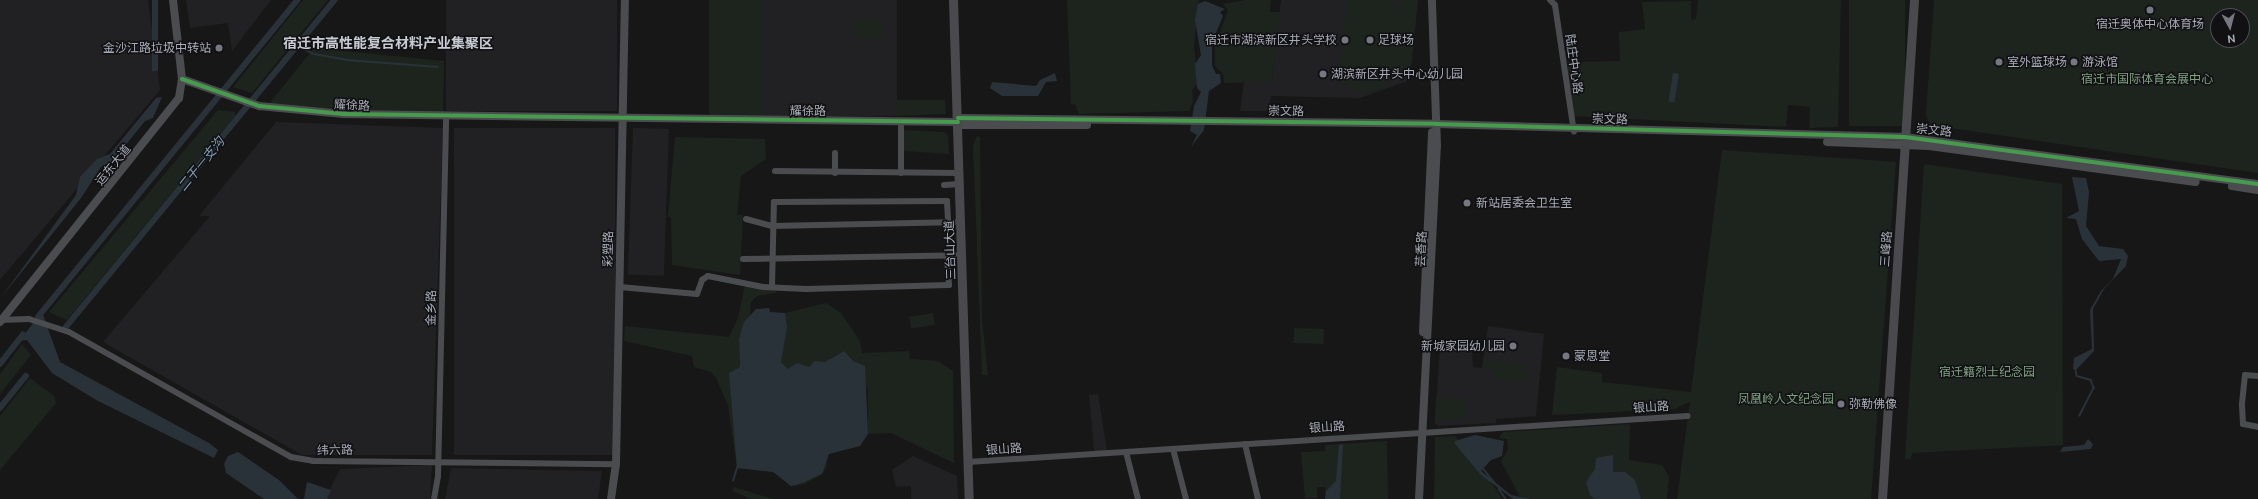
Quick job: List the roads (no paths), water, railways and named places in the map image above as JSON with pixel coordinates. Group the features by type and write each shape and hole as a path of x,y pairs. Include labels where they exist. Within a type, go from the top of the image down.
{"main road":[{"name":"三台山大道","path":"953,0 960,122 971,462 969,499"},
{"name":"三台山大道","path":"959,0 962,255 971,462 975,499"},
{"name":"三峰路","path":"1888,499 1908,141 1914,0"},
{"name":"三峰路","path":"1882,499 1908,141 1920,0"}],"street":[{"name":"运东大道","path":"1,321 168,116 179,98 182,79 173,0"},
{"name":"彩塑路","path":"611,499 616,464 625,0"},
{"name":"芸香路","path":"1419,499 1434,126 1431,0"},
{"name":"陆庄中心路","path":"1550,0 1555,5 1572,130"},
{"name":"耀徐路","path":"182,79 259,106 303,112 446,118 960,122"},
{"name":"金乡路","path":"434,499 438,460 446,118"},
{"path":"901,122 901,173"},
{"name":"崇文路","path":"960,122 1434,126 1908,141 2258,184"},
{"name":"崇文路","path":"1908,141 2258,190"},
{"path":"835,153 835,172"},
{"path":"775,171 960,173"},
{"path":"944,185 960,184"},
{"path":"772,286 772,226 774,202 947,201 948,223"},
{"path":"746,219 772,226 961,222"},
{"path":"744,259 962,255"},
{"path":"620,287 697,294 702,280 708,276 772,286 806,289 949,284 947,256"},
{"name":"纬六路","path":"1,321 17,319 40,321 69,332 291,456 312,461 438,460 616,464"},
{"path":"2258,376 2246,375 2242,405 2243,424 2258,427"},
{"name":"银山路","path":"971,462 1688,416"},
{"name":"芸香路","path":"1414,499 1421,432"},
{"path":"1245,444 1258,499"},
{"path":"1173,449 1186,499"},
{"path":"1126,452 1138,499"}],"waterway":[{"path":"38,317 297,0"},
{"name":"二干一支沟","path":"66,327 335,0"},
{"path":"297,46 314,54 347,60 438,67"},
{"path":"0,364 23,335"},
{"path":"2076,370 2077,376 2091,380 2094,388 2080,416"},
{"name":"二干一支沟","path":"0,408 26,376"},
{"path":"1482,467 1496,484"},
{"path":"733,481 737,468"},
{"path":"1499,489 1506,499"}],"place":[{"name":"宿迁奥体中心体育场","path":"2150,10"},
{"name":"宿迁市湖滨新区井头学校","path":"1345,40"},
{"name":"足球场","path":"1370,40"},
{"name":"金沙江路垃圾中转站","path":"219,48"},
{"name":"室外篮球场","path":"1999,62"},
{"name":"游泳馆","path":"2074,62"},
{"name":"湖滨新区井头中心幼儿园","path":"1323,74"},
{"name":"新站居委会卫生室","path":"1467,203"},
{"name":"新城家园幼儿园","path":"1513,346"},
{"name":"蒙恩堂","path":"1566,356"},
{"name":"弥勒佛像","path":"1841,404"}],"district":[{"name":"宿迁市高性能复合材料产业集聚区","path":"388,43"}],"park label":[{"name":"宿迁市国际体育会展中心","path":"2147,79"},
{"name":"宿迁籍烈士纪念园","path":"1987,372"},
{"name":"凤凰岭人文纪念园","path":"1786,399"}]}
